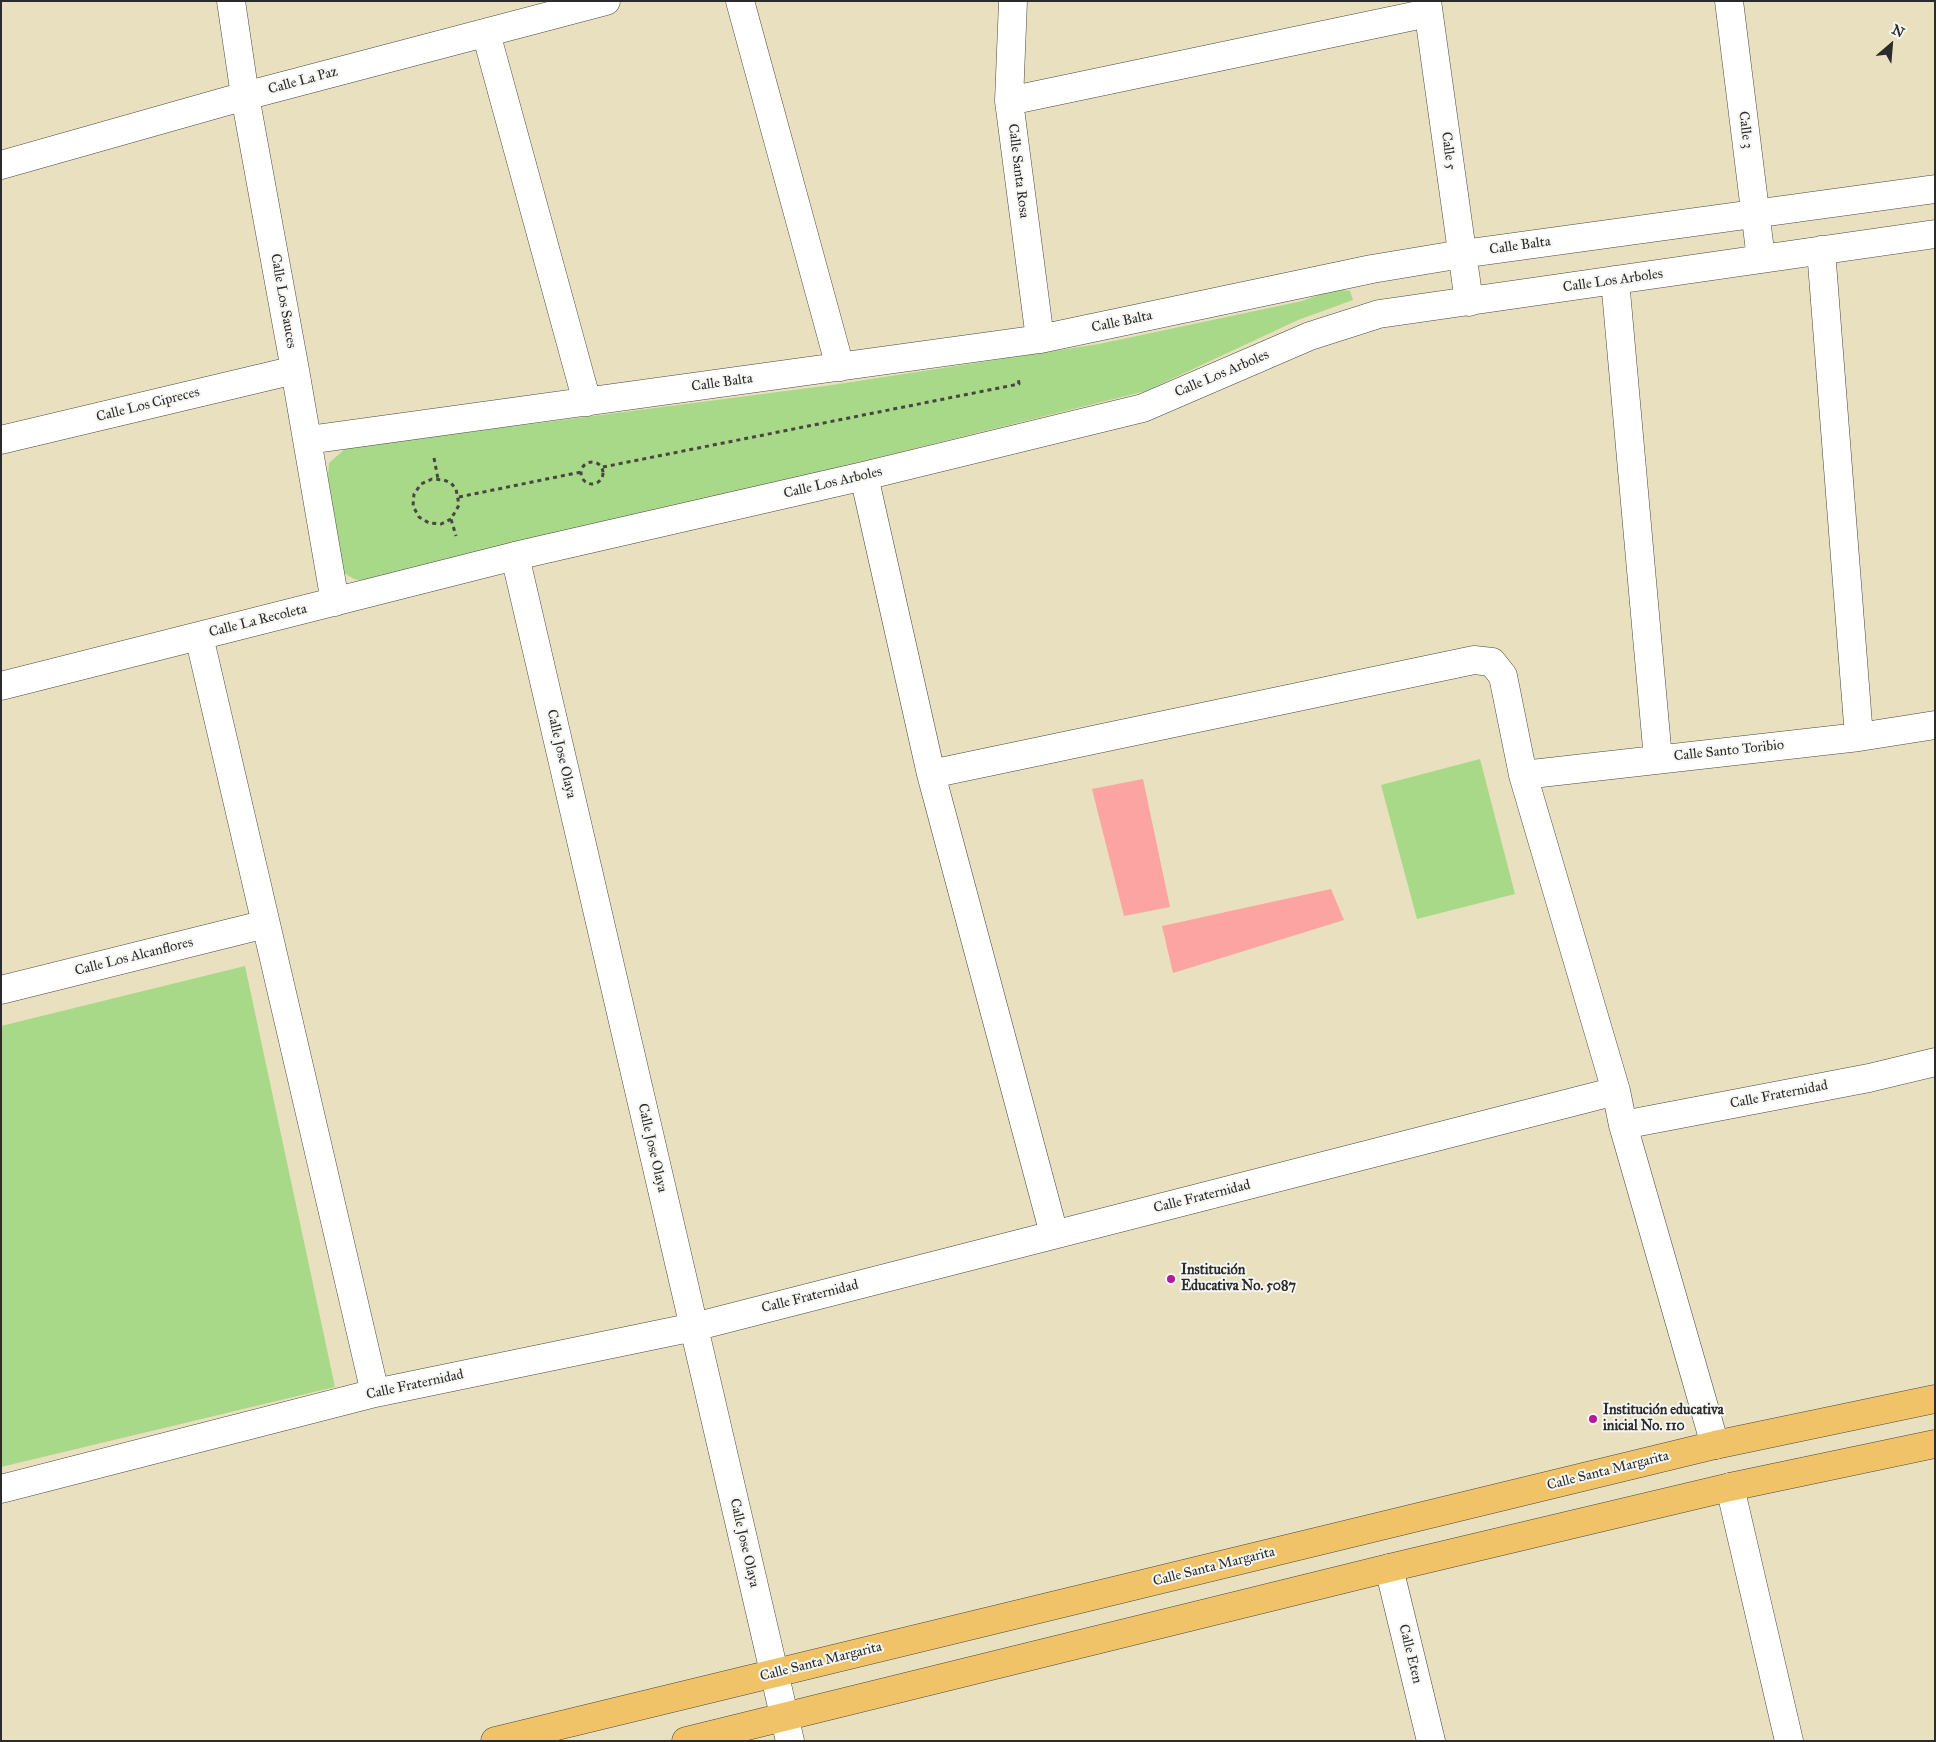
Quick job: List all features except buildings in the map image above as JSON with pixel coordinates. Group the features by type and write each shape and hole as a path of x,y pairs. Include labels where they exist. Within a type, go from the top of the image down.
{"main road":[{"name":"Calle Santa Margarita","path":"495,1741 1715,1445 1935,1399"},
{"path":"686,1741 787,1728 1389,1568 1730,1487 1935,1444"}],"street":[{"name":"Calle Los Sauces","path":"231,1 245,96 308,440 335,602"},
{"name":"Calle La Paz","path":"1,165 245,96 606,1"},
{"path":"740,1 840,367"},
{"name":"Calle Santa Rosa","path":"1013,1 1009,101 1040,339"},
{"name":"Calle 3","path":"1729,1 1761,259"},
{"path":"1009,101 1427,7"},
{"name":"Calle 5","path":"1427,7 1469,302"},
{"path":"486,33 587,402"},
{"name":"Calle Balta","path":"308,440 1040,339 1372,269 1462,254 1935,189"},
{"name":"Calle Los Arboles","path":"516,556 864,476 1143,408 1310,336 1379,314 1935,234"},
{"path":"1821,250 1859,736"},
{"path":"1615,280 1658,759"},
{"name":"Calle Los Cipreces","path":"1,440 295,370"},
{"path":"864,476 931,774 1054,1234"},
{"name":"Calle La Recoleta","path":"1,686 516,556"},
{"name":"Calle Jose Olaya","path":"516,556 787,1728"},
{"path":"199,636 375,1393"},
{"path":"931,774 1474,660 1492,662 1503,676 1523,774 1616,1091 1623,1125 1715,1445"},
{"name":"Calle Santo Toribio","path":"1523,774 1859,736 1935,725"},
{"name":"Calle Los Alcanflores","path":"1,990 266,924"},
{"name":"Calle Fraternidad","path":"1623,1125 1869,1078 1935,1062"},
{"name":"Calle Fraternidad","path":"1,1489 375,1393 694,1327 1616,1091"},
{"path":"1730,1487 1789,1741"},
{"name":"Calle Eten","path":"1389,1568 1431,1741"}],"path":[{"path":"603,467 1019,384 1013,343"},
{"path":"595,461 603,467 604,475 594,484 587,483 581,476 582,468 587,462 595,461"},
{"path":"459,497 581,472"},
{"path":"432,479 444,480 450,483 459,497 456,512 452,519 441,524 429,523 424,520 413,506 414,494 421,484 432,479"}],"green space":[{"path":"1336,289 1350,291 1353,300 1298,320 1146,391 373,583 354,579 344,573 328,476 329,463 346,448 832,385 1099,344 1302,301"},
{"path":"1480,759 1515,894 1417,919 1381,785"},
{"path":"245,966 335,1387 1,1467 1,1026"}],"place":[{"name":"Institución Educativa No. 5087","path":"1171,1279"},
{"name":"Institución educativa inicial No. 110","path":"1593,1419"}]}
